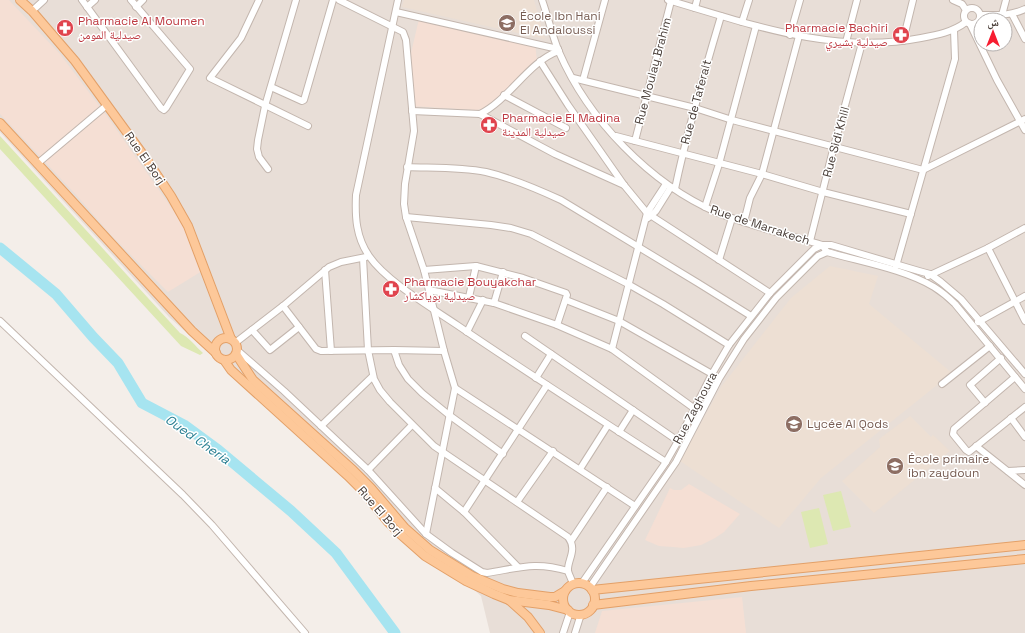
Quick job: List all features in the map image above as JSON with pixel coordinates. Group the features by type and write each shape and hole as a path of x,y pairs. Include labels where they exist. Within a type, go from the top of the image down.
{"main road":[{"name":"Rue El Borj","path":"20,0 32,11 75,61 157,174 188,226 235,346 253,380 353,470 371,488 405,528 430,550 472,576 503,589 534,596 550,597 555,597 564,591"},
{"path":"0,123 192,331 218,356 224,360 231,359 235,346 223,338 216,346 216,353"},
{"name":"Rue El Borj","path":"224,360 231,370 363,491 388,522 416,549 466,581 509,600 549,605 569,611"},
{"path":"591,588 595,597 593,605 589,611 577,615 569,611 563,601 564,591 568,586 573,584 582,583 591,588 750,574 1025,545"},
{"path":"593,605 751,586 1025,558"},
{"path":"750,574 751,586"},
{"path":"509,600 528,617 540,633"}],"street":[{"path":"32,11 44,0"},
{"path":"82,0 161,108 164,110 190,69 130,0"},
{"path":"87,7 94,0"},
{"path":"136,7 144,0"},
{"path":"260,0 241,38 210,78 308,126"},
{"path":"268,169 259,157 257,149 258,140 271,87 296,0"},
{"path":"271,87 302,101 305,99 333,0"},
{"path":"339,0 402,32 405,35 406,40 414,137 407,168 404,194 406,217 424,270 444,351 455,388 426,534"},
{"path":"391,0 397,2 396,12 356,195 356,226 362,244 370,257 381,269 434,310 666,462"},
{"name":"Rue de Marrakech","path":"542,0 558,50 573,78 596,114 639,161 671,187 705,207 732,218 810,242 822,245 832,245 930,274 952,290 1025,374"},
{"path":"583,80 605,0"},
{"path":"670,0 790,35 846,42 862,43 903,41 954,30 968,23 973,22"},
{"name":"Rue Moulay Brahim","path":"634,141 670,0"},
{"path":"695,8 697,0"},
{"path":"742,22 748,0"},
{"path":"790,35 800,0"},
{"path":"846,42 857,0"},
{"path":"903,41 913,0"},
{"path":"953,0 963,2 966,10"},
{"path":"1003,12 1006,0"},
{"path":"978,12 975,8 970,8 966,10 963,16 997,80 1023,120 1025,130"},
{"path":"1013,14 1025,9"},
{"path":"396,12 558,50"},
{"name":"Rue de Taferalt","path":"671,187 682,154 721,16"},
{"path":"1013,16 1025,39"},
{"path":"705,207 732,120 756,26"},
{"path":"894,271 955,59 954,30"},
{"path":"744,222 750,198 762,174 799,36"},
{"name":"Rue Sidi Khlil","path":"810,242 862,43"},
{"path":"480,114 493,106 540,61 558,50"},
{"path":"540,61 624,185 648,216 770,293"},
{"path":"573,78 695,108 732,120 923,170 1023,120"},
{"path":"504,95 566,128"},
{"path":"38,164 107,105"},
{"path":"412,111 480,114 555,154 624,185"},
{"path":"615,136 911,214"},
{"path":"407,168 484,172 498,175 541,191 561,200 751,316"},
{"path":"612,350 628,284 648,216 671,187"},
{"path":"406,217 491,224 531,234 628,284 730,345"},
{"path":"719,260 732,218"},
{"path":"921,281 930,274 988,248 1025,228"},
{"name":"Rue de Marrakech","path":"822,245 827,252"},
{"name":"Rue Zaghoura","path":"582,583 666,462 712,374 730,345 770,293 814,249 822,245"},
{"path":"988,248 1025,321"},
{"path":"827,252 894,271 934,287 955,304 1025,389"},
{"name":"Rue Zaghoura","path":"591,588 676,462 719,379 744,339 776,298 818,256 827,252"},
{"path":"370,257 335,263 252,330 235,346 368,470 426,534 452,553 482,572 487,573 518,567 544,565 568,572"},
{"path":"363,258 368,350 373,376 380,390 412,425 434,446 565,534 571,540 572,556 568,572 573,584"},
{"path":"424,270 476,266 503,272 566,293 566,300 557,325"},
{"path":"469,297 476,266"},
{"path":"325,270 331,351"},
{"path":"494,303 503,272"},
{"path":"428,290 483,300 557,325 612,350 695,409"},
{"path":"973,325 1025,296"},
{"path":"467,332 483,300"},
{"path":"566,300 619,321 712,374"},
{"path":"283,306 316,349 321,351 444,351"},
{"path":"0,321 183,495 212,525 305,633"},
{"path":"252,330 270,350 299,327"},
{"path":"525,336 678,441"},
{"path":"942,384 990,346"},
{"path":"394,350 399,364 408,379 422,393 502,454"},
{"path":"536,378 551,354"},
{"path":"985,403 970,385 1001,358"},
{"path":"321,426 373,376"},
{"path":"1016,377 985,403 953,432 953,434 967,452 1025,407"},
{"path":"464,512 547,385"},
{"path":"455,388 607,486 635,506"},
{"path":"619,432 633,410"},
{"path":"1011,418 1025,437"},
{"path":"368,470 412,425"},
{"path":"580,469 608,425"},
{"path":"976,446 1025,485"},
{"path":"517,502 553,451"},
{"path":"1008,472 1025,470"},
{"path":"571,540 607,486"},
{"path":"435,488 464,512 518,567"},
{"path":"562,633 569,611"},
{"path":"575,633 581,614"}],"shaded area":[{"path":"0,0 1025,0 1025,633 490,633 481,596 169,317 0,132"},
{"path":"0,0 9,0 60,54 107,116 185,227 202,271 168,292 110,234 78,197 0,114"},
{"name":"École Ibn Hani El Andaloussi","path":"404,0 534,0 545,39 402,7"},
{"path":"419,19 535,43 537,61 488,108 476,110 411,106 408,66"},
{"name":"Lycée Al Qods","path":"830,266 878,276 869,304 952,373 821,478 779,528 680,461 721,387 791,298"},
{"name":"École primaire ibn zaydoun","path":"910,416 931,437 933,435 950,451 874,513 842,481 880,447 879,439"},
{"path":"689,484 740,514 724,532 701,545 684,548 659,546 645,540 670,488 674,490 681,490"},
{"path":"742,597 746,633 595,633 602,611"}],"green space":[{"path":"0,136 180,333 203,353 200,355 181,346 0,149"},
{"path":"841,491 851,527 833,531 823,495"},
{"path":"819,508 828,544 810,548 801,512"}],"waterway":[{"name":"Oued Cheria","path":"0,248 56,294 93,337 118,363 142,403 184,425 218,450 291,511 336,553 395,633"}],"place":[{"name":"École Ibn Hani El Andaloussi","path":"507,23"},
{"name":"Pharmacie Al Moumen صيدلية المومن","path":"65,28"},
{"name":"Pharmacie Bachiri صيدلية بشيري","path":"901,35"},
{"name":"Pharmacie El Madina صيدلية المدينة","path":"489,125"},
{"name":"Pharmacie Bouyakchar صيدلية بوياكشار","path":"391,289"},
{"name":"Lycée Al Qods","path":"794,424"},
{"name":"École primaire ibn zaydoun","path":"895,466"}]}
